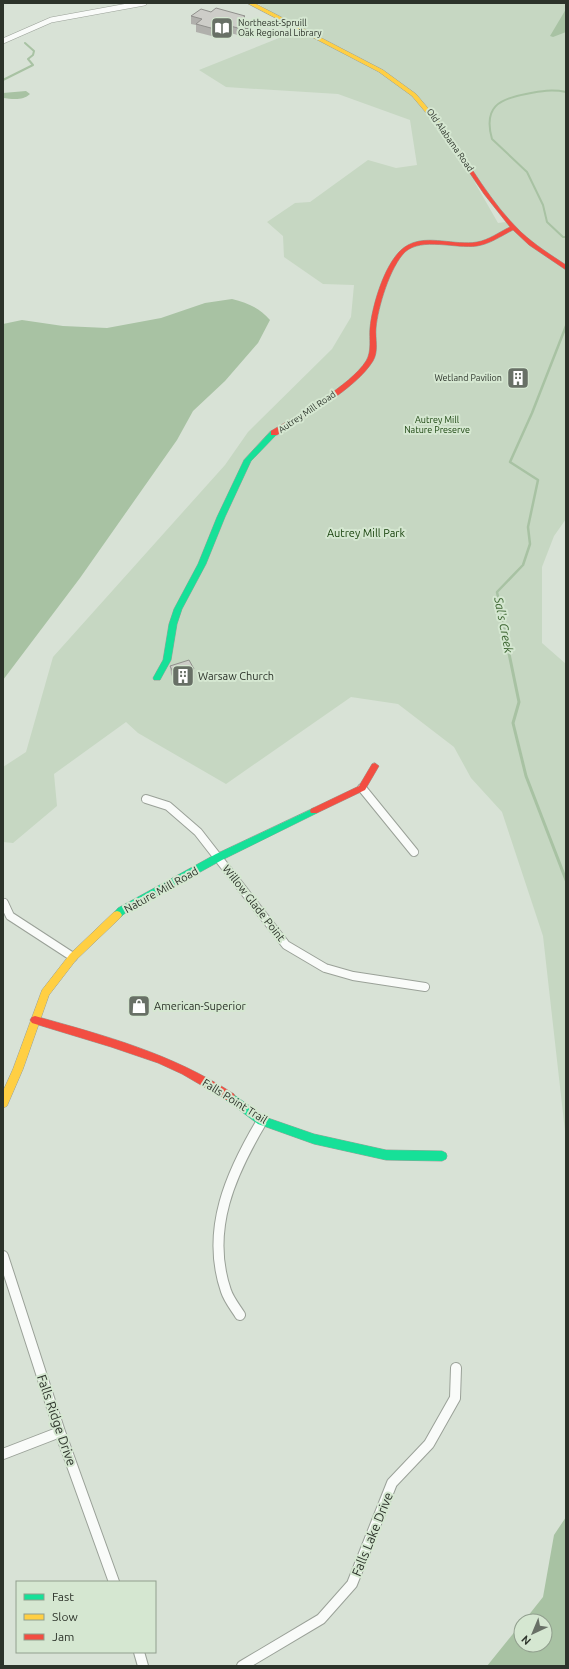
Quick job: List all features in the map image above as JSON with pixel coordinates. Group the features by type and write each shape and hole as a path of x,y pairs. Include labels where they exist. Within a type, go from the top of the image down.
{"street":[{"path":"3,41 51,20 144,3"},
{"name":"Old Alabama Road","path":"250,3 381,71 414,95 439,123 493,202 513,228 528,242 566,268"},
{"name":"Autrey Mill Road","path":"157,678 167,660 173,624 178,609 202,564 221,517 248,460 269,437 332,395 364,369 370,360 373,349 373,328 376,312 387,278 400,254 410,246 420,244 477,244 513,228"},
{"path":"375,766 362,788 414,852"},
{"name":"Nature Mill Road","path":"3,1103 18,1069 45,993 73,957 121,911 219,857 362,788"},
{"name":"Willow Glade Point","path":"146,798 168,806 198,832 219,857 239,886 286,945 325,968 353,976 425,987"},
{"path":"4,903 10,916 73,957"},
{"name":"Falls Point Trail","path":"35,1020 141,1052 180,1068 223,1092 262,1121 314,1140 386,1155 442,1156"},
{"path":"240,1315 226,1292 219,1260 218,1224 226,1191 241,1156 262,1121"},
{"name":"Falls Ridge Drive","path":"3,1256 60,1432 114,1581"},
{"name":"Falls Lake Drive","path":"242,1666 321,1619 352,1584 392,1483 429,1444 455,1398 456,1368"},
{"path":"3,1454 60,1432"},
{"path":"138,1653 144,1666"}],"green space":[{"path":"257,3 566,3 566,519 554,536 542,567 542,643 566,664 566,1140 543,936 502,812 471,778 454,747 398,704 351,697 226,784 138,733 126,722 54,774 57,806 13,843 3,842 3,767 26,752 53,657 225,465 248,432 332,349 351,317 354,285 323,284 284,257 283,236 267,222 295,203 310,202 368,160 396,168 417,165 410,120 338,94 226,87 199,70 299,30","holes":["474,181 506,221 498,223"]}],"shaded area":[{"path":"566,9 566,32 553,37 550,36"},
{"path":"26,91 30,94 24,98 3,98 3,93"},
{"path":"232,299 252,306 262,312 270,320 258,343 225,381 193,411 177,440 80,578 3,680 3,324 22,320 63,326 107,328 161,318 205,303"},
{"path":"566,1517 566,1666 487,1666 513,1634 513,1653 553,1653 553,1613 530,1613 543,1597 554,1535"}],"building":[{"path":"216,8 245,16 240,20 250,22 242,29 230,26 222,31 196,24 202,19 191,16 201,9 211,12"},
{"path":"189,660 194,669 188,671 189,673 175,676 170,666"}],"waterway":[{"path":"3,80 33,65 28,59 33,55 34,51 25,43"},
{"path":"566,92 542,91 516,96 501,102 496,106 490,119 492,139 527,172 543,205 547,222 563,237 566,237"},
{"name":"Sal's Creek","path":"507,640 497,592 523,565 530,544 528,527 538,480 510,462 532,413 566,326"},
{"name":"Sal's Creek","path":"506,639 519,702 513,723 526,776 566,880"}],"traffic: fast":[{"path":"157,678 167,660 173,624 178,609 202,564 221,517 248,460 274,433"},
{"path":"117,915 121,911 219,857 314,811"},
{"path":"230,1097 262,1121 314,1139 386,1155 442,1156"}],"traffic: slow":[{"path":"250,3 381,71 414,95 445,132"},
{"path":"3,1103 18,1069 45,993 73,957 117,915"}],"traffic: jam":[{"path":"445,132 486,193 513,227 531,244 566,268"},
{"path":"274,433 297,419 341,388 354,378 370,360 372,356 373,327 377,307 390,270 403,251 410,246 425,243 461,245 482,243 513,228"},
{"path":"314,811 362,788 375,766"},
{"path":"35,1020 111,1042 161,1060 185,1070 230,1097"}],"place":[{"name":"Northeast-Spruill Oak Regional Library","path":"222,28"},
{"name":"Wetland Pavilion","path":"518,378"},
{"name":"Warsaw Church","path":"183,676"},
{"name":"American-Superior","path":"139,1006"}],"park label":[{"name":"Autrey Mill Nature Preserve","path":"437,426"},
{"name":"Autrey Mill Park","path":"366,533"}]}
